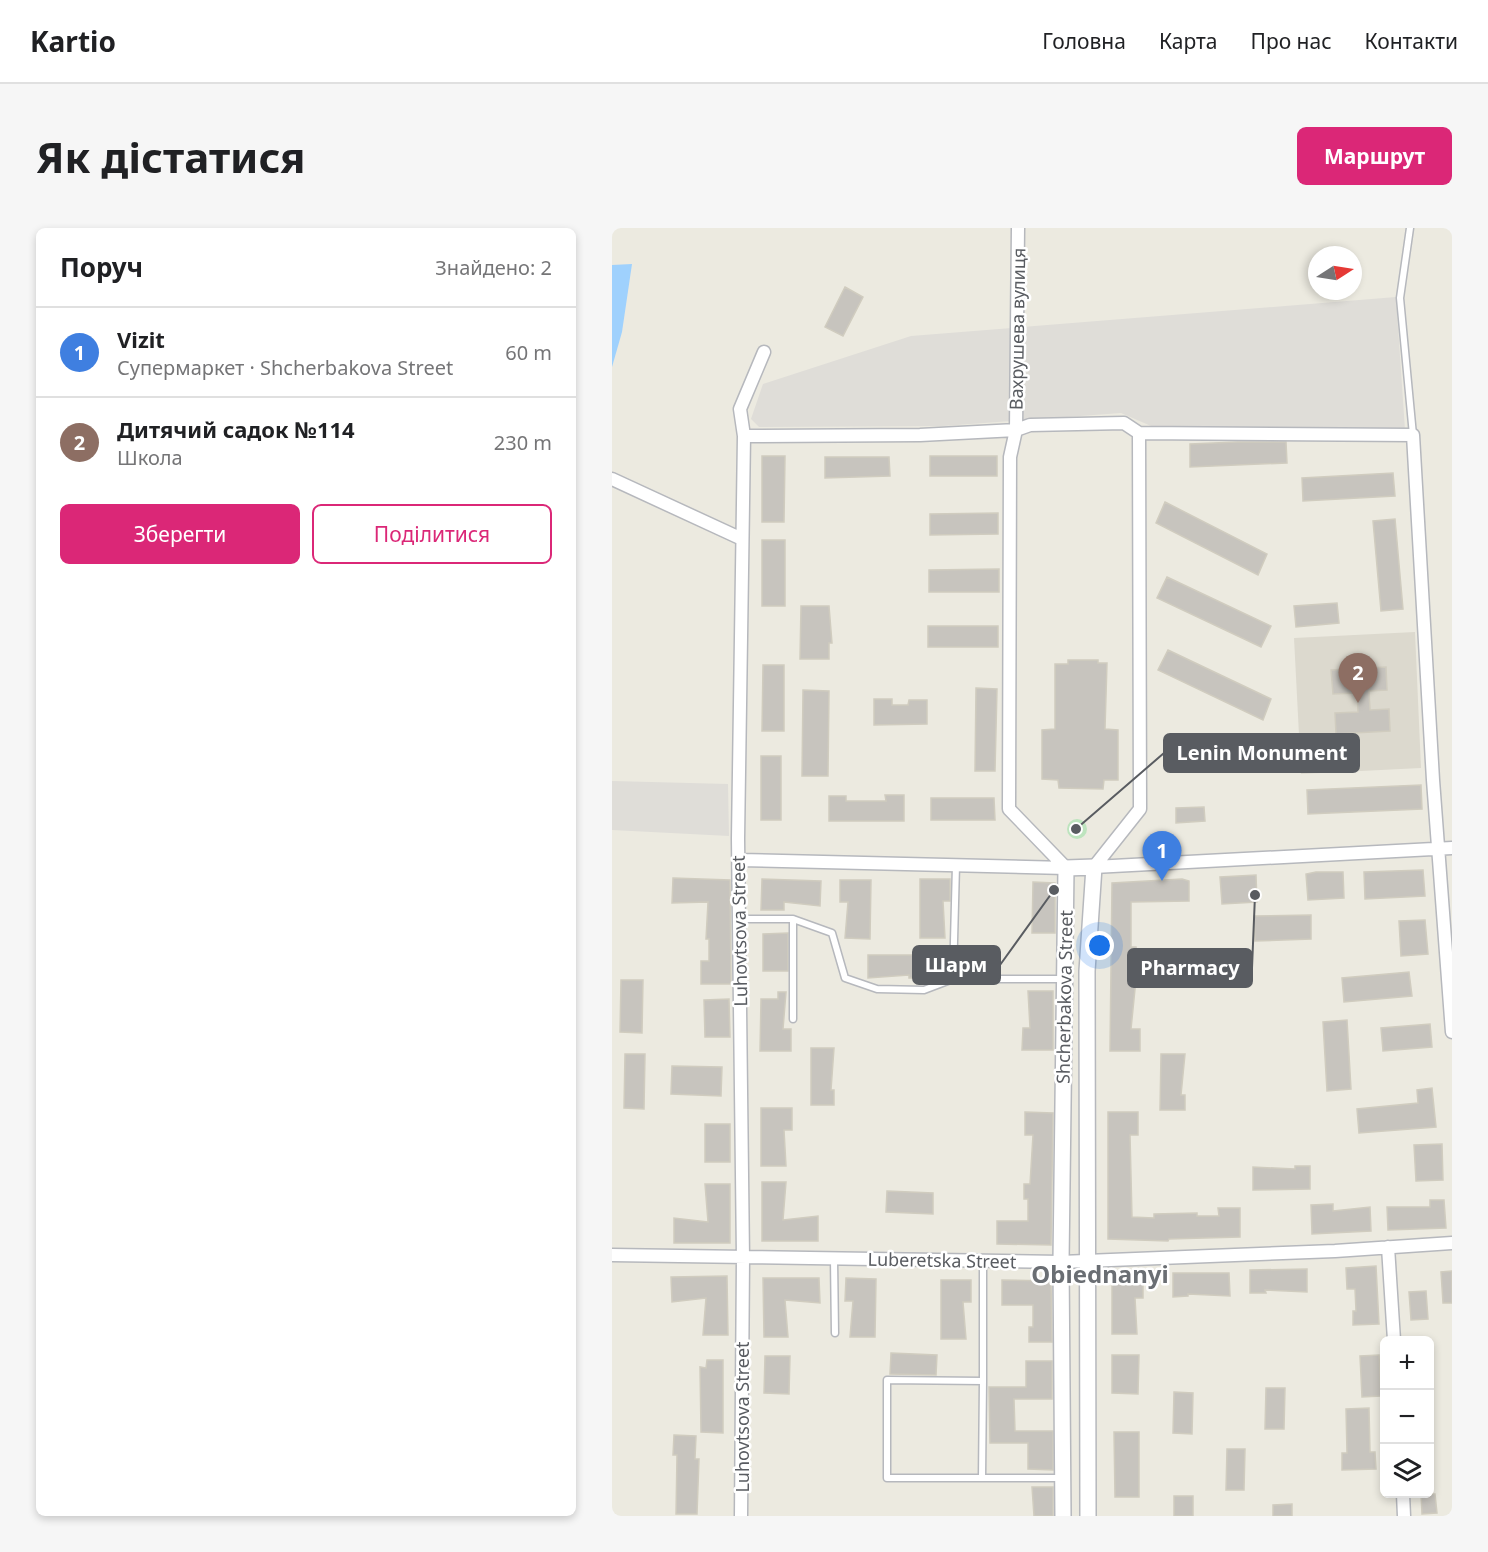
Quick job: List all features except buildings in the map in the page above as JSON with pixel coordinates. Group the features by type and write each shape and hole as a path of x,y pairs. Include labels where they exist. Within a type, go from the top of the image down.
{"street":[{"name":"Вахрушева вулиця","path":"1016,430 1018,228"},
{"name":"Luhovtsova Street","path":"741,1516 743,1258 738,860 744,436 740,409 764,352"},
{"path":"744,436 920,435 1016,430 1030,425 1124,423 1139,433 1413,435 1438,849 1452,1032"},
{"path":"1016,430 1010,457 1010,809 1065,868"},
{"path":"1094,867 1140,809 1139,433"},
{"path":"612,479 742,539"},
{"path":"738,860 1065,868 1452,848"},
{"name":"Shcherbakova Street","path":"1088,1516 1087,971 1094,867"},
{"name":"Shcherbakova Street","path":"1063,1516 1061,1262 1065,868"},
{"name":"Luberetska Street","path":"612,1255 1061,1262 1452,1243"},
{"path":"1388,1247 1394,1336"},
{"path":"1403,1498 1404,1516"}],"lane":[{"path":"1410,228 1400,298 1413,435"},
{"path":"954,979 956,866"},
{"path":"739,919 793,919 832,933 845,978 878,989 924,990 954,979 1064,979"},
{"path":"793,919 793,1019"},
{"path":"834,1260 835,1333"},
{"path":"982,1478 983,1261"},
{"path":"983,1381 887,1380 886,1478 1063,1478"}],"shaded area":[{"path":"1396,297 1405,430 1151,426 1121,413 943,426 759,427 751,419 763,384 911,336"},
{"path":"1415,632 1421,768 1301,774 1294,638"},
{"path":"612,781 728,784 729,836 612,830"}],"green space":[{"path":"1077,819 1084,822 1087,829 1084,836 1077,839 1070,836 1067,829 1070,822"}],"water":[{"path":"632,264 622,332 612,367 612,265"}],"place":[{"name":"Дитячий садок №114","path":"1358,703"},
{"name":"Lenin Monument","path":"1076,829"},
{"name":"Vizit","path":"1162,881"},
{"name":"Шарм","path":"1054,890"},
{"name":"Pharmacy","path":"1255,895"}],"district":[{"name":"Obiednanyi","path":"1100,1273"}]}
